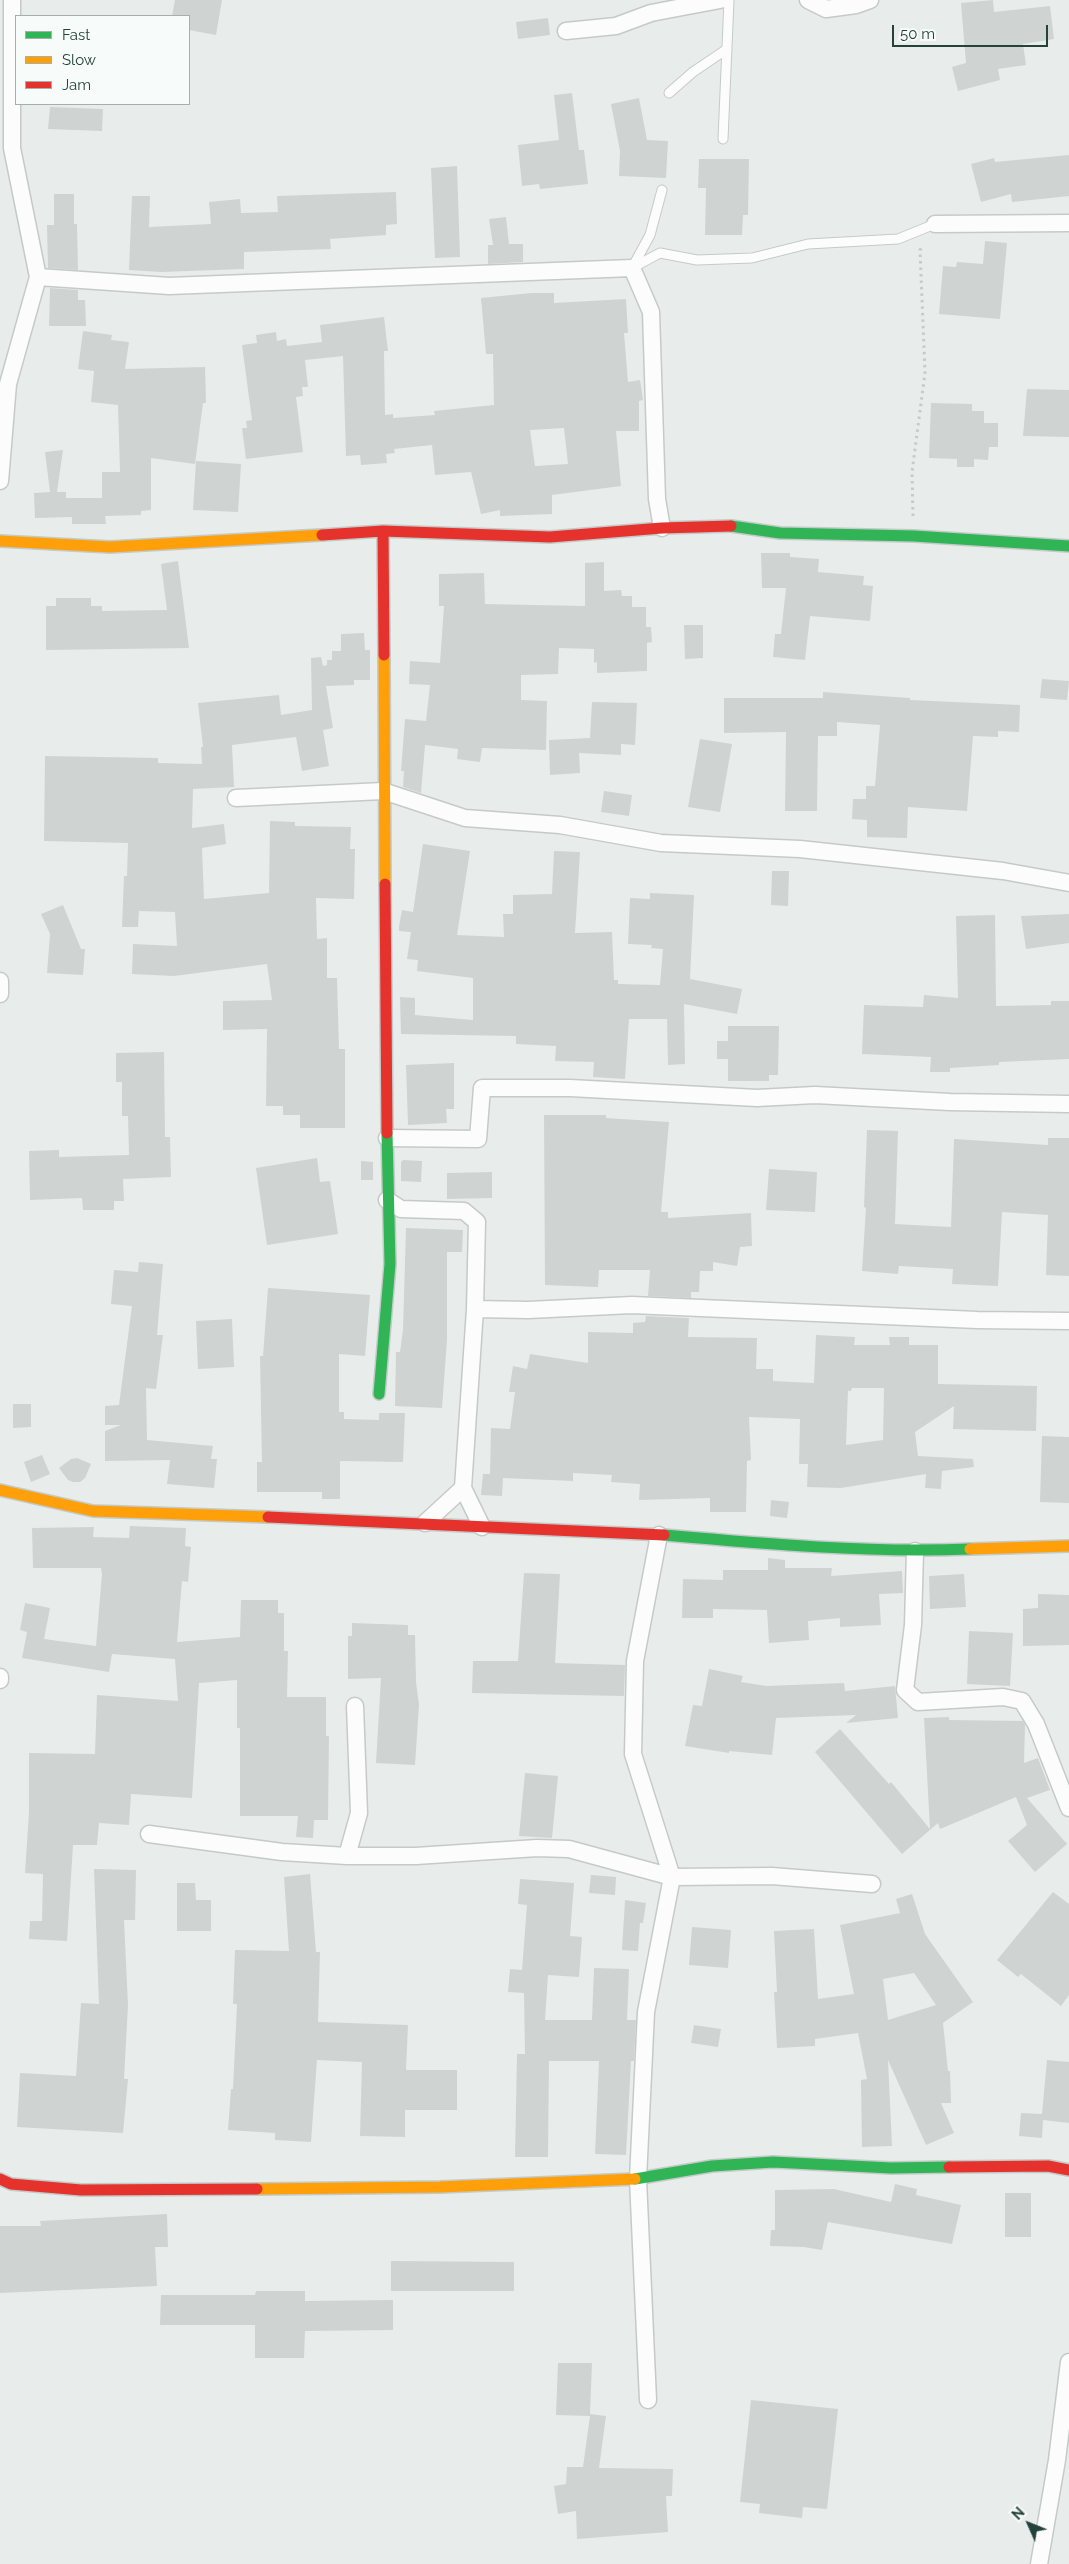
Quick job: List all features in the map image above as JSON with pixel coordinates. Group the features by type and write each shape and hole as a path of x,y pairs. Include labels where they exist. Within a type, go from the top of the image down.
{"street":[{"path":"0,482 4,384 38,277 6,147 12,0"},
{"path":"566,31 616,26 651,13 720,0"},
{"path":"808,0 826,9 856,5 870,0"},
{"path":"935,224 1069,222"},
{"path":"38,277 169,286 632,268 651,312 657,499 662,528"},
{"path":"0,541 110,547 384,531 550,537 662,528 732,526 780,533 914,536 1069,546"},
{"path":"378,1394 390,1264 387,1200 383,791 384,531"},
{"path":"236,798 383,791 465,818 560,825 660,843 800,849 906,860 1003,871 1069,883"},
{"path":"0,981 0,994"},
{"path":"387,1138 478,1139 482,1088 570,1088 757,1098 815,1095 950,1102 1069,1104"},
{"path":"387,1200 401,1209 464,1211 477,1222 475,1309 463,1488 482,1527"},
{"path":"475,1309 528,1310 632,1305 977,1320 1069,1321"},
{"path":"425,1523 463,1488"},
{"path":"0,1490 94,1510 425,1523 659,1535 798,1547 915,1551 1069,1546"},
{"path":"648,2400 638,2179 646,2012 672,1877 633,1754 636,1661 659,1535"},
{"path":"915,1551 913,1625 905,1690 918,1702 1003,1697 1022,1701 1036,1724 1069,1808"},
{"path":"346,1856 359,1813 355,1706"},
{"path":"149,1834 282,1852 346,1856 416,1856 537,1848 569,1849 672,1877 772,1876 872,1884"},
{"path":"0,2179 11,2184 81,2190 440,2187 638,2179 712,2166 773,2162 891,2168 1048,2166 1069,2170"},
{"path":"1039,2564 1057,2460 1069,2362"}],"lane":[{"path":"723,139 729,0"},
{"path":"669,93 693,72 727,49"},
{"path":"632,268 650,235 662,190"},
{"path":"632,268 660,254 697,260 752,258 808,244 898,239 935,224"}],"path":[{"path":"914,536 912,472 925,373 920,250 935,224"}],"building":[{"path":"175,0 222,0 216,35 190,30 190,15 172,15"},
{"path":"993,0 994,12 1050,6 1054,39 1023,44 1026,65 998,69 1000,80 958,91 952,67 966,63 961,3"},
{"path":"548,18 550,35 518,39 516,22"},
{"path":"572,93 579,150 584,150 588,184 540,189 539,184 522,186 518,145 559,140 554,95"},
{"path":"639,98 647,140 668,141 666,178 619,176 620,151 611,104"},
{"path":"50,107 103,109 102,131 48,129"},
{"path":"1069,155 1069,196 1012,202 1011,194 981,202 971,164 994,158 995,162"},
{"path":"699,159 749,159 748,215 743,215 742,235 705,235 706,188 698,188"},
{"path":"457,166 460,257 435,258 431,168"},
{"path":"396,192 397,224 386,225 386,235 330,239 331,249 244,252 244,269 161,272 129,270 132,196 150,196 149,227 211,224 209,202 240,199 241,213 278,212 277,196"},
{"path":"54,194 74,194 74,224 77,224 78,270 48,268 47,225 54,225"},
{"path":"506,217 509,244 523,244 523,262 488,264 488,245 493,245 489,219"},
{"path":"985,241 1007,243 1000,319 939,314 943,266 956,267 957,262 983,264"},
{"path":"50,288 78,290 78,300 85,300 86,326 49,326"},
{"path":"531,293 554,293 554,303 626,299 628,333 624,333 628,382 640,380 643,400 639,401 639,431 616,431 621,486 552,495 552,514 500,516 500,510 481,514 471,472 435,475 432,445 394,449 395,453 386,454 387,463 361,465 360,455 346,456 343,356 305,360 308,387 302,387 303,396 296,397 303,452 246,459 242,428 247,428 246,421 252,420 242,345 257,343 256,335 276,332 277,341 286,339 287,346 322,342 320,325 384,317 388,351 384,351 385,415 393,414 393,418 435,415 434,411 494,405 493,354 486,354 481,298","holes":["564,428 568,464 535,466 530,430"]},
{"path":"83,331 112,335 111,340 129,342 125,369 205,367 206,403 203,403 195,464 151,458 151,510 141,511 141,515 105,516 106,524 72,524 72,517 35,518 34,493 50,492 45,452 63,450 57,492 66,492 66,498 102,498 102,472 120,472 118,405 91,402 94,371 78,369"},
{"path":"1027,389 1069,390 1069,437 1023,436"},
{"path":"931,403 972,404 972,411 984,411 984,423 998,423 998,447 989,447 988,460 974,459 974,467 957,467 957,459 929,458"},
{"path":"196,461 241,464 238,512 193,510"},
{"path":"761,553 790,553 790,557 819,559 818,572 864,576 863,585 873,586 870,621 810,616 805,660 773,657 775,634 781,634 786,588 762,588"},
{"path":"178,561 189,648 46,650 46,606 56,606 56,598 91,598 91,606 102,606 102,611 167,610 161,564"},
{"path":"604,562 604,591 621,590 622,596 632,596 632,607 646,607 646,627 651,627 652,642 647,643 647,671 597,673 597,662 594,663 594,649 559,648 558,674 521,675 521,700 547,701 546,750 482,748 480,762 457,759 458,749 425,745 421,793 403,787 404,771 401,771 405,719 426,721 430,685 409,684 410,661 440,663 444,606 439,606 439,574 484,573 485,604 585,606 585,563"},
{"path":"684,625 703,625 703,658 685,659"},
{"path":"364,633 365,650 370,650 370,680 354,680 354,685 326,686 333,728 323,730 329,766 302,771 296,737 232,745 234,787 193,789 192,828 224,824 226,844 202,848 204,899 269,893 270,821 295,822 295,826 351,827 350,849 355,849 354,899 316,898 317,939 327,938 327,978 337,978 339,1049 345,1049 345,1128 300,1128 300,1115 283,1115 283,1106 266,1106 267,1029 223,1030 223,1001 272,1000 267,964 174,976 132,974 133,944 177,946 175,912 139,911 138,927 122,927 124,876 127,876 128,843 44,841 45,756 158,758 158,763 202,764 201,747 203,747 198,703 279,695 281,715 312,710 311,658 321,657 323,666 327,665 327,660 332,660 332,651 341,651 341,634"},
{"path":"1042,679 1069,681 1067,700 1040,698"},
{"path":"823,692 910,698 910,700 1020,705 1019,732 998,731 998,737 973,736 967,811 908,807 907,838 867,837 867,820 852,819 853,799 866,799 866,786 875,786 880,725 837,722 837,736 818,736 817,811 785,811 786,732 724,733 724,698 823,698"},
{"path":"592,702 637,703 635,745 621,744 621,755 579,753 580,773 550,775 549,740 590,738"},
{"path":"700,739 732,744 720,812 688,807"},
{"path":"604,791 632,795 629,816 601,812"},
{"path":"423,844 470,851 457,935 504,937 503,914 513,914 513,895 552,894 554,851 580,852 575,933 612,932 614,980 618,980 618,984 660,985 663,949 651,948 652,945 628,944 630,898 650,899 650,893 694,895 690,979 742,989 737,1014 684,1004 685,1064 668,1065 667,1019 629,1019 625,1079 593,1077 594,1062 555,1061 556,1046 516,1044 516,1036 401,1034 400,997 415,998 415,1015 473,1020 473,978 417,971 418,960 407,959 411,932 399,931 402,910 413,912"},
{"path":"772,871 789,871 788,906 771,905"},
{"path":"63,905 81,949 85,949 83,975 47,973 50,934 41,914"},
{"path":"1069,914 1069,943 1026,949 1021,916"},
{"path":"995,915 996,1006 1051,1005 1051,1001 1069,1001 1069,1059 999,1062 999,1065 950,1068 950,1072 930,1072 931,1057 862,1054 864,1005 923,1007 924,995 958,998 956,916"},
{"path":"728,1026 779,1026 778,1075 769,1075 769,1081 728,1081 728,1059 717,1059 717,1041 728,1041"},
{"path":"164,1052 165,1137 170,1137 171,1177 123,1179 124,1201 114,1201 114,1210 83,1210 82,1198 30,1200 29,1151 59,1150 59,1157 129,1155 128,1116 122,1116 122,1082 116,1082 116,1053"},
{"path":"454,1063 454,1109 446,1109 447,1123 408,1125 406,1065"},
{"path":"544,1115 606,1115 606,1118 669,1122 661,1212 668,1212 668,1218 751,1213 752,1246 740,1247 737,1266 713,1262 713,1271 700,1271 699,1292 691,1292 691,1298 648,1296 650,1270 599,1270 598,1287 545,1285"},
{"path":"867,1130 898,1131 895,1224 951,1227 954,1139 1048,1145 1048,1138 1069,1138 1069,1276 1046,1275 1048,1215 1002,1212 998,1286 952,1284 953,1269 899,1266 898,1274 862,1271 866,1208 864,1207"},
{"path":"317,1158 320,1182 330,1181 338,1234 267,1245 256,1168"},
{"path":"403,1160 422,1161 421,1182 401,1181 401,1162"},
{"path":"361,1161 373,1162 373,1180 361,1180"},
{"path":"769,1169 817,1172 815,1212 766,1210"},
{"path":"492,1172 492,1198 447,1199 447,1173"},
{"path":"406,1228 463,1230 462,1252 447,1252 447,1340 442,1408 395,1406 396,1352 400,1352 403,1330"},
{"path":"139,1262 163,1264 157,1335 163,1335 156,1389 146,1388 147,1440 213,1446 211,1459 217,1459 214,1488 167,1484 170,1460 105,1461 105,1431 121,1425 105,1425 105,1406 119,1405 132,1306 111,1304 114,1270 138,1272"},
{"path":"268,1288 370,1295 365,1356 339,1354 339,1412 344,1412 344,1419 379,1420 379,1413 405,1413 403,1462 340,1461 340,1499 322,1499 322,1492 257,1492 257,1462 262,1462 260,1356 263,1356"},
{"path":"646,1316 689,1318 688,1337 757,1338 756,1369 773,1369 773,1381 814,1383 816,1335 855,1337 854,1345 890,1345 889,1337 909,1337 909,1345 938,1345 938,1384 1037,1386 1036,1431 953,1429 954,1406 915,1432 918,1456 973,1459 974,1467 942,1471 941,1489 925,1488 926,1474 841,1488 807,1487 808,1464 799,1464 800,1419 749,1417 751,1460 747,1461 746,1512 710,1512 710,1498 639,1500 640,1484 611,1482 612,1475 573,1473 573,1481 503,1478 502,1496 481,1495 483,1474 490,1474 491,1428 510,1429 515,1392 509,1392 513,1366 527,1369 530,1354 588,1363 588,1332 633,1333 633,1323 645,1322","holes":["852,1388 884,1388 883,1440 846,1445 848,1391 851,1391"]},
{"path":"232,1319 234,1367 198,1369 196,1321"},
{"path":"13,1404 31,1404 31,1427 13,1428"},
{"path":"1042,1436 1069,1437 1069,1503 1040,1502"},
{"path":"42,1455 50,1474 31,1482 24,1462"},
{"path":"77,1458 91,1464 85,1478 80,1482 73,1482 68,1480 59,1468 71,1459"},
{"path":"771,1500 789,1502 787,1518 770,1516"},
{"path":"130,1526 186,1528 185,1546 191,1547 188,1582 182,1581 177,1642 240,1637 241,1600 278,1600 278,1613 284,1613 284,1651 288,1651 287,1697 326,1697 326,1736 329,1736 328,1820 314,1820 313,1838 296,1837 298,1816 240,1816 240,1728 237,1728 237,1680 199,1683 192,1798 131,1794 129,1825 99,1823 97,1845 73,1845 67,1941 29,1939 30,1921 42,1921 43,1874 25,1873 29,1812 29,1753 95,1754 97,1695 178,1701 175,1659 112,1654 109,1672 22,1658 27,1632 20,1630 25,1603 50,1608 44,1639 96,1646 102,1574 101,1568 33,1568 32,1528 94,1527 93,1537 129,1538"},
{"path":"768,1558 785,1560 785,1568 832,1568 831,1576 902,1571 903,1593 879,1594 881,1625 840,1627 840,1618 808,1621 809,1640 769,1643 767,1610 713,1609 713,1618 682,1618 683,1579 723,1580 723,1570 768,1570"},
{"path":"524,1573 560,1574 555,1663 625,1665 624,1696 472,1693 473,1661 518,1661"},
{"path":"964,1574 966,1607 930,1609 929,1576"},
{"path":"1038,1594 1069,1595 1069,1645 1023,1646 1023,1609 1038,1608"},
{"path":"352,1623 408,1625 408,1635 415,1635 416,1682 419,1705 415,1765 376,1763 381,1678 348,1679 348,1636 352,1636"},
{"path":"969,1631 1013,1633 1010,1686 967,1684"},
{"path":"709,1669 743,1676 741,1682 766,1686 844,1683 845,1691 895,1686 898,1718 846,1723 856,1715 776,1718 772,1755 729,1751 729,1753 685,1746 693,1705 702,1706"},
{"path":"949,1717 949,1720 1023,1721 1025,1725 1024,1763 1038,1758 1050,1790 1027,1798 1067,1844 1035,1872 1008,1841 1027,1825 1016,1797 940,1829 938,1823 902,1854 815,1752 840,1729 889,1784 891,1782 930,1829 924,1718"},
{"path":"525,1773 558,1776 552,1838 519,1836"},
{"path":"94,1869 136,1870 135,1920 124,1920 128,2005 124,2079 128,2079 123,2133 17,2127 20,2073 76,2076 81,2003 99,2004"},
{"path":"310,1874 316,1952 320,1952 318,2022 408,2025 406,2070 457,2070 457,2110 405,2110 405,2137 360,2136 362,2062 317,2060 311,2142 275,2140 275,2133 228,2130 231,2089 233,2089 237,2004 233,2004 235,1950 289,1951 284,1877"},
{"path":"591,1875 616,1877 615,1895 589,1893"},
{"path":"520,1879 574,1883 570,1936 582,1937 579,1977 548,1975 545,2020 592,2020 594,1968 629,1969 627,2020 636,2020 634,2061 631,2061 626,2155 595,2154 599,2061 549,2061 548,2157 515,2157 517,2054 525,2054 524,1993 508,1992 510,1969 522,1970 527,1905 518,1904"},
{"path":"177,1883 195,1883 196,1900 211,1900 211,1931 177,1931"},
{"path":"1053,1892 1069,1904 1069,1995 1061,2006 1021,1974 1018,1977 997,1960"},
{"path":"912,1894 925,1934 973,2002 943,2023 948,2071 950,2071 951,2103 941,2103 954,2133 926,2145 888,2060 892,2146 862,2147 861,2080 867,2079 858,2033 815,2039 815,2046 777,2048 774,1992 777,1992 774,1931 814,1929 818,1999 854,1994 840,1925 900,1913 896,1899","holes":["914,1973 936,2005 888,2020 883,1979"]},
{"path":"625,1900 646,1903 643,1923 640,1923 638,1951 622,1950"},
{"path":"692,1927 731,1930 728,1968 689,1965"},
{"path":"694,2025 721,2029 718,2047 691,2043"},
{"path":"1047,2060 1069,2062 1069,2123 1043,2120 1042,2138 1019,2136 1021,2113 1042,2114"},
{"path":"895,2184 917,2189 916,2195 961,2205 952,2244 828,2222 822,2250 804,2247 770,2246 771,2230 775,2230 775,2190 834,2189 891,2202"},
{"path":"1005,2193 1031,2193 1031,2237 1005,2237"},
{"path":"167,2214 168,2247 155,2247 157,2286 0,2293 0,2226 41,2226 40,2221"},
{"path":"391,2261 514,2262 514,2291 391,2291"},
{"path":"256,2291 305,2291 305,2301 393,2300 393,2330 305,2331 304,2358 255,2358 255,2325 160,2325 161,2295 255,2295"},
{"path":"558,2363 592,2363 590,2414 606,2416 599,2468 673,2469 672,2496 666,2496 668,2532 577,2539 576,2511 558,2514 554,2486 566,2484 567,2467 583,2467 590,2416 556,2415"},
{"path":"751,2400 838,2409 827,2509 803,2507 802,2518 759,2513 760,2504 740,2502"}],"traffic: fast":[{"path":"731,526 780,533 914,536 1069,546"},
{"path":"379,1394 390,1264 387,1133"},
{"path":"664,1535 855,1549 970,1549"},
{"path":"635,2179 712,2166 773,2162 891,2168 949,2167"}],"traffic: slow":[{"path":"0,541 110,547 322,535"},
{"path":"384,655 385,884"},
{"path":"0,1490 93,1511 268,1517"},
{"path":"970,1549 1069,1546"},
{"path":"257,2189 440,2187 635,2179"}],"traffic: jam":[{"path":"322,535 383,531 550,537 662,528 731,526"},
{"path":"383,531 384,655"},
{"path":"385,884 387,1133"},
{"path":"268,1517 664,1535"},
{"path":"949,2167 1048,2166 1069,2170"},
{"path":"0,2179 11,2184 81,2190 257,2189"}]}
